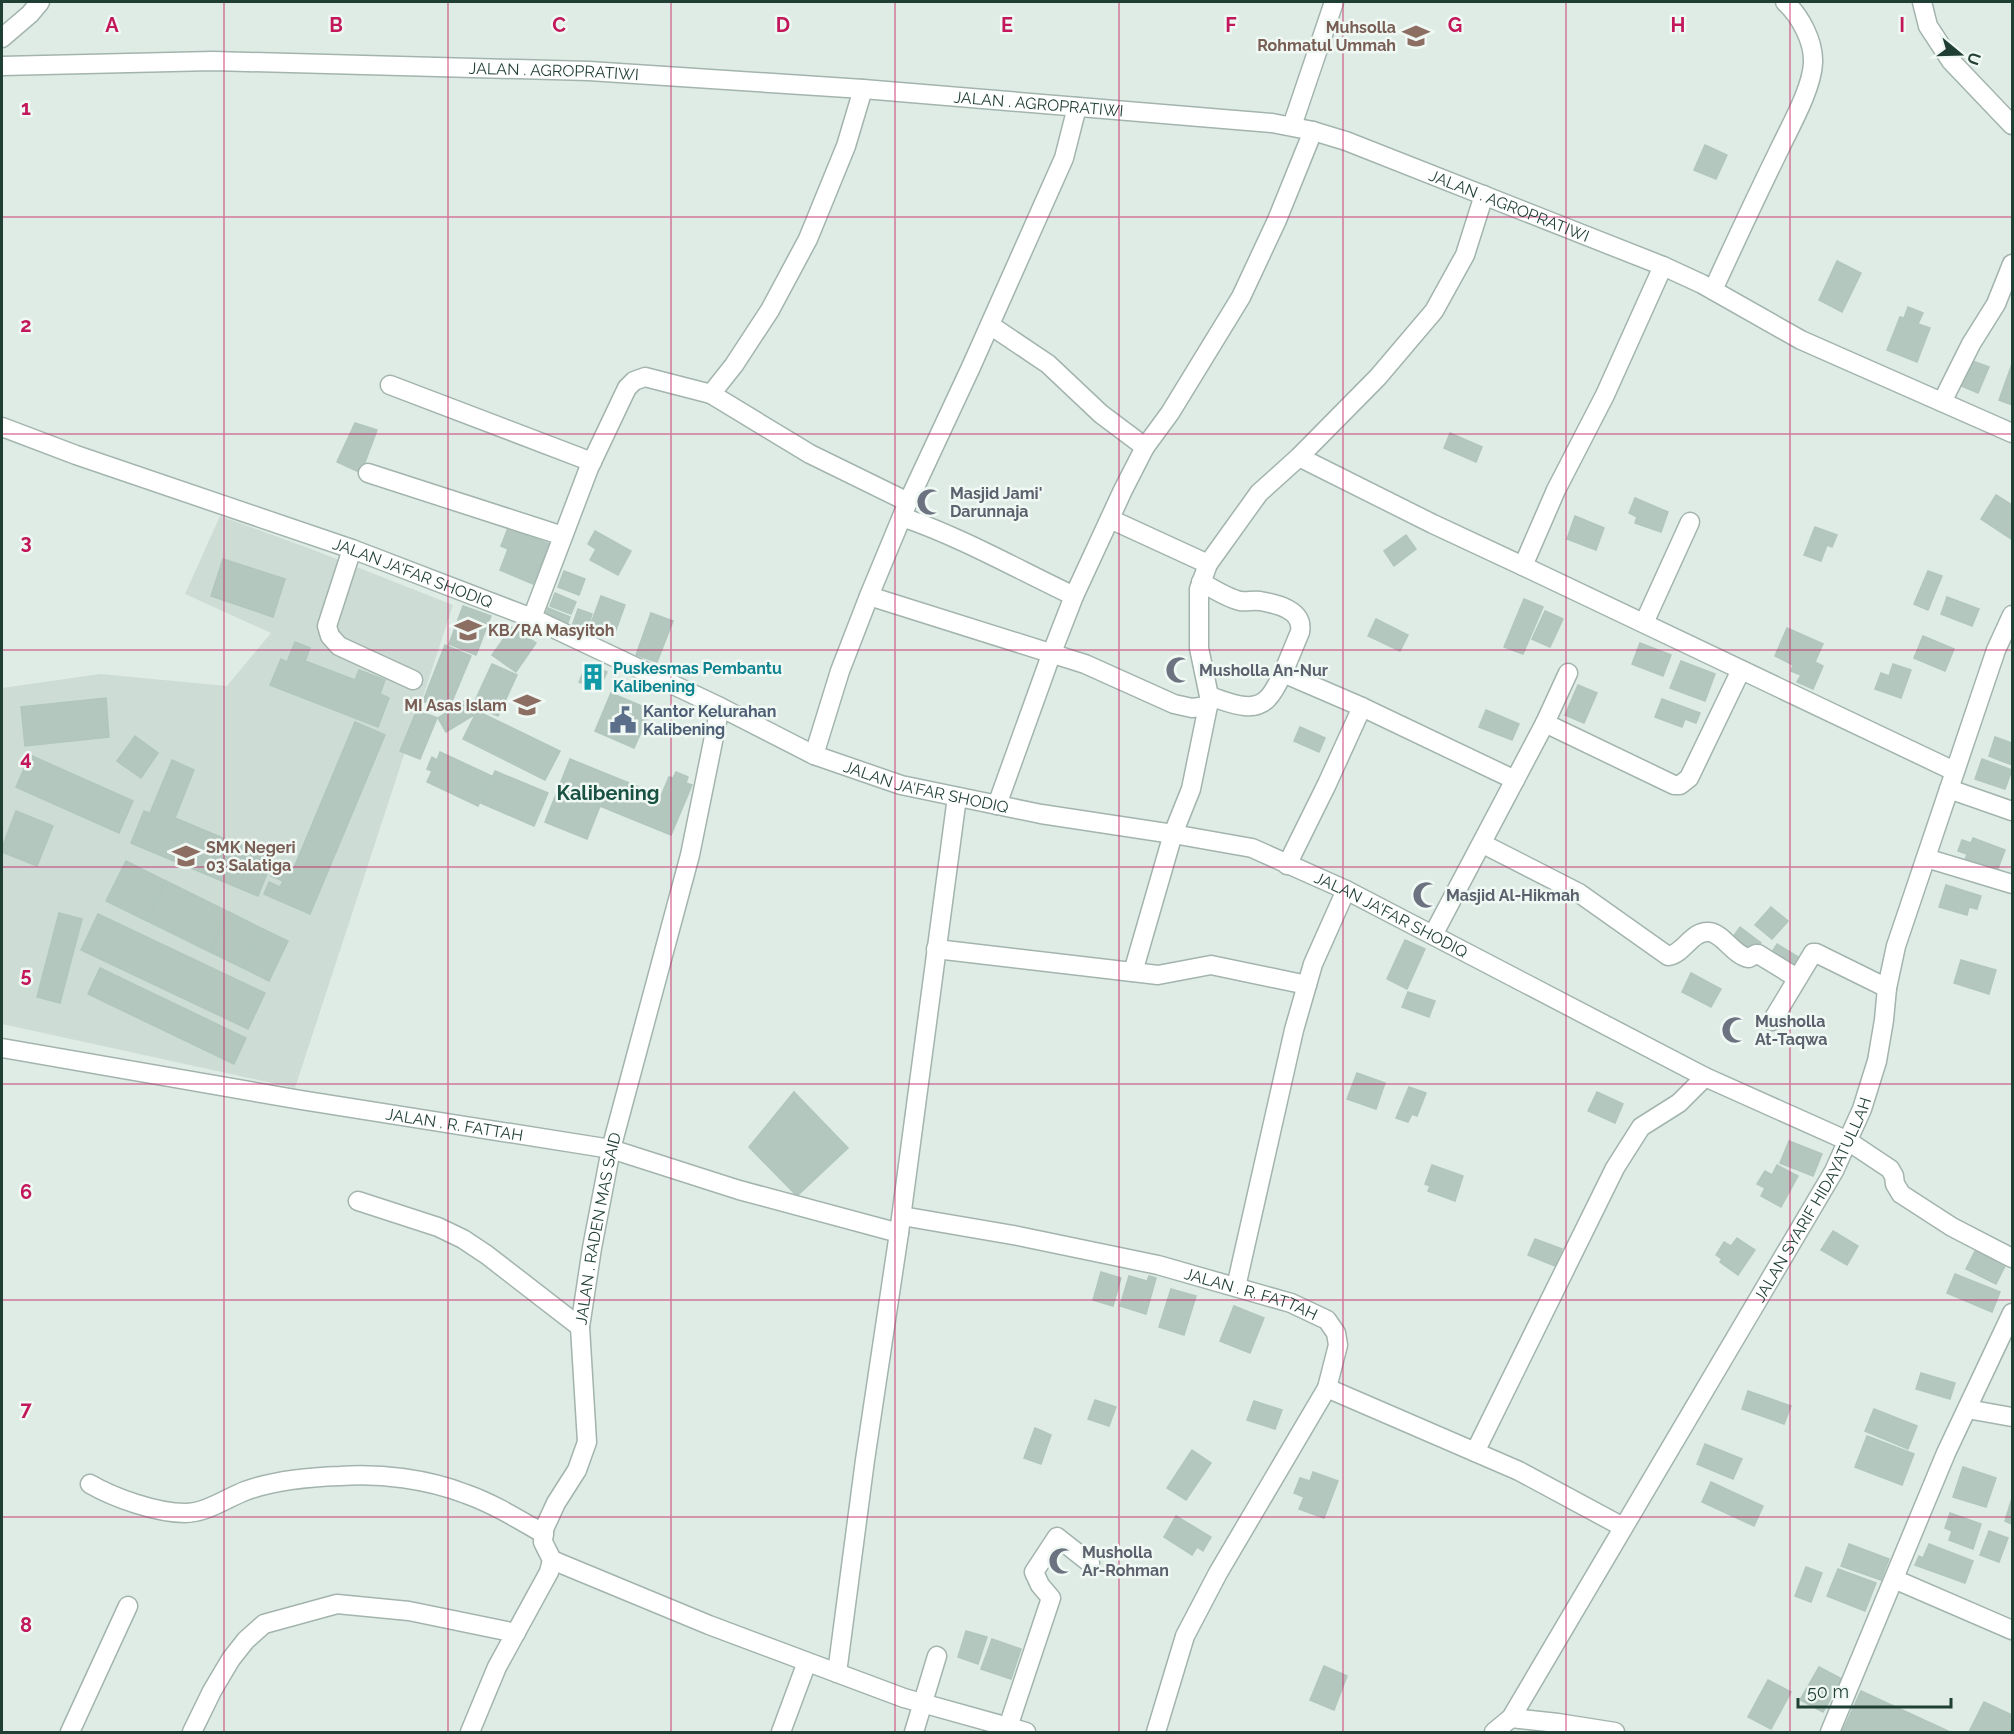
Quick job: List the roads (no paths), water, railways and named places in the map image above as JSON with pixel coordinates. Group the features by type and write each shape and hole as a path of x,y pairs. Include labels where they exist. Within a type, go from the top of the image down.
{"street":[{"path":"2,38 30,14 40,2"},
{"path":"1292,126 1334,2"},
{"path":"1713,290 1799,107 1812,72 1812,53 1808,38 1798,18 1785,2"},
{"path":"1922,2 1928,26 1950,61 2013,125"},
{"name":"JALAN . AGROPRATIWI","path":"2,66 213,61 589,71 864,89 1292,126 1346,141 1663,266 1713,290 1801,339 2013,433"},
{"path":"711,394 734,365 770,310 808,239 846,146 864,89"},
{"path":"814,755 840,671 869,596 905,509 990,326 1064,158 1077,107"},
{"path":"997,805 1074,596 1110,519 1145,447 1170,413 1241,297 1313,131"},
{"path":"1133,972 1173,834 1191,789 1209,701 1199,648 1199,589 1208,564 1258,493 1299,457 1378,377 1434,311 1464,255 1484,195"},
{"path":"1942,402 1971,344 1996,304 2013,264"},
{"path":"1522,566 1556,490 1605,395 1663,266"},
{"path":"990,326 1048,364 1101,414 1145,447"},
{"path":"532,618 592,462 627,388 634,381 645,377 711,394 937,529 1074,596"},
{"path":"390,385 592,462"},
{"name":"JALAN JA'FAR SHODIQ","path":"2,427 76,455 352,549 532,618 720,707 814,755 901,785 1041,814 1252,848 1346,890 1705,1077 1848,1141 1890,1169 1901,1194 1952,1227 2013,1258"},
{"path":"1299,457 1433,524 1954,771"},
{"path":"368,473 563,536"},
{"path":"1110,519 1208,564"},
{"path":"1644,623 1690,522"},
{"path":"352,549 327,626 330,636 339,646 412,680"},
{"path":"869,596 1085,664 1174,704 1192,708 1209,701 1244,707 1258,705 1268,699 1283,673 1300,632 1299,618 1290,610 1259,601 1240,601 1223,595 1201,582"},
{"name":"JALAN SYARIF HIDAYATULLAH","path":"1494,1732 1511,1718 1834,1172 1862,1109 1877,1061 1887,988 1896,945 1954,771 2004,652 2013,615"},
{"path":"1545,723 1674,785 1680,785 1689,778 1741,670"},
{"path":"1283,673 1362,707 1515,780"},
{"path":"1434,935 1545,723 1568,673"},
{"name":"JALAN . RADEN MAS SAID","path":"544,1534 548,1519 577,1470 587,1442 580,1327 592,1248 610,1149 690,855 720,707"},
{"path":"1287,865 1328,784 1362,707"},
{"path":"1949,789 2013,811"},
{"path":"837,1673 957,796"},
{"path":"1483,844 1579,893 1668,956 1674,955 1699,934 1707,931 1714,933 1743,957 1749,958 1758,954 1797,978"},
{"path":"1926,858 2013,884"},
{"path":"1236,1287 1294,1030 1313,964 1346,890"},
{"path":"936,949 1158,975 1211,965 1307,986"},
{"path":"1772,1021 1810,956 1816,953 1887,988"},
{"name":"JALAN . R. FATTAH","path":"2,1048 312,1102 610,1149 740,1190 900,1224 1018,1236 1134,1260 1291,1303 1327,1320 1336,1333 1338,1344 1327,1388 1218,1573 1185,1636 1156,1732"},
{"path":"1475,1452 1615,1168 1641,1127 1679,1103 1705,1077"},
{"path":"358,1201 438,1227 463,1239 580,1327"},
{"path":"1830,1732 1946,1454 2013,1313"},
{"path":"1327,1388 1519,1471 1623,1527"},
{"path":"1967,1409 2013,1417"},
{"path":"90,1484 132,1503 186,1514 247,1491 289,1482 340,1476 408,1479 465,1493 498,1508 544,1534 543,1542 552,1560 549,1572 497,1667 470,1732"},
{"path":"1008,1727 1051,1598 1040,1585 1034,1572 1057,1537 1090,1563"},
{"path":"552,1560 709,1625 837,1673 923,1704 1026,1732"},
{"path":"1894,1579 2013,1630"},
{"path":"192,1732 231,1659 246,1640 264,1624 337,1604 409,1611 516,1633"},
{"path":"70,1732 128,1606"},
{"path":"914,1732 937,1656"},
{"path":"781,1732 807,1662"},
{"path":"1511,1718 1558,1728 1615,1732"}],"place":[{"name":"Muhsolla Rohmatul Ummah","path":"1416,36"},
{"name":"Masjid Jami' Darunnaja","path":"930,502"},
{"name":"KB/RA Masyitoh","path":"468,630"},
{"name":"Musholla An-Nur","path":"1179,670"},
{"name":"Puskesmas Pembantu Kalibening","path":"593,677"},
{"name":"MI Asas Islam","path":"527,705"},
{"name":"Kantor Kelurahan Kalibening","path":"623,720"},
{"name":"SMK Negeri 03 Salatiga","path":"186,856"},
{"name":"Masjid Al-Hikmah","path":"1426,895"},
{"name":"Musholla At-Taqwa","path":"1735,1030"},
{"name":"Musholla Ar-Rohman","path":"1062,1561"}],"district":[{"name":"Kalibening","path":"608,793"}]}
